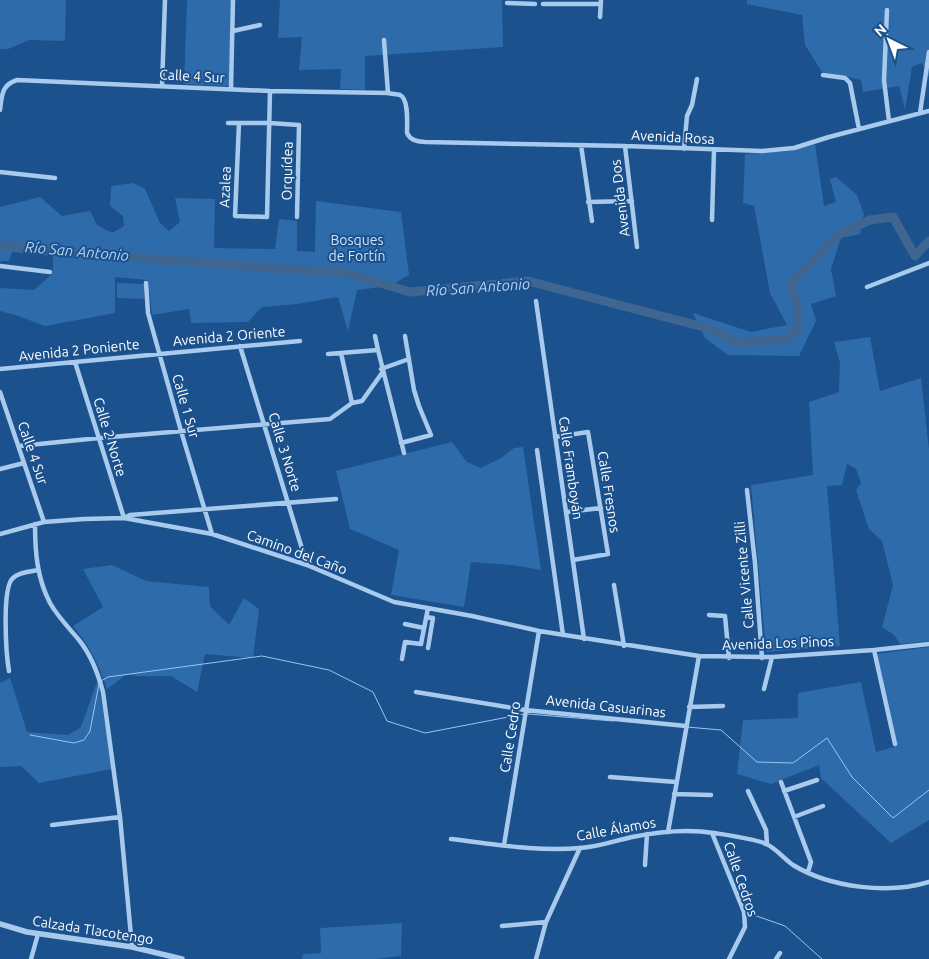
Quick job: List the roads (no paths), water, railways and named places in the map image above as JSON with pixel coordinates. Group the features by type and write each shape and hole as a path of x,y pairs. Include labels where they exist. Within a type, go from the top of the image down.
{"street":[{"path":"162,86 166,0"},
{"path":"231,89 233,0"},
{"path":"507,3 524,2 535,4"},
{"path":"543,4 555,2 601,2 600,17"},
{"path":"886,10 884,80 889,121"},
{"path":"233,31 260,25"},
{"path":"384,40 388,94"},
{"path":"920,113 929,52"},
{"path":"823,75 845,78 850,83 859,128"},
{"path":"684,149 687,116 692,105 696,79"},
{"name":"Calle 4 Sur","path":"0,110 4,89 10,82 17,80 388,94 400,95 404,98 407,133 411,139"},
{"name":"Azalea","path":"239,123 236,216 267,217 270,91"},
{"name":"Avenida Rosa","path":"411,139 425,142 762,151 794,148 859,128 929,111"},
{"path":"228,123 269,122"},
{"name":"Orquídea","path":"269,122 299,124 297,217"},
{"path":"581,145 592,222"},
{"name":"Avenida Dos","path":"625,146 637,247"},
{"path":"712,220 714,150"},
{"path":"0,172 55,178"},
{"path":"588,202 632,201"},
{"path":"867,287 929,263"},
{"path":"0,266 50,272"},
{"name":"Calle 1 Sur","path":"146,284 148,313 212,534"},
{"name":"Calle Framboyán","path":"536,301 584,639"},
{"path":"375,336 382,371 404,453"},
{"path":"400,443 431,435 416,398 405,336"},
{"name":"Avenida 2 Oriente","path":"159,354 300,341"},
{"name":"Calle 3 Norte","path":"240,346 307,565"},
{"path":"328,354 378,350"},
{"path":"341,353 352,403"},
{"name":"Avenida 2 Poniente","path":"0,370 159,354"},
{"path":"19,446 330,419 352,403 362,401 382,371 409,359"},
{"name":"Calle 2 Norte","path":"75,362 124,518"},
{"name":"Calle 4 Sur","path":"0,392 44,522"},
{"path":"0,414 7,412"},
{"name":"Calle Fresnos","path":"555,437 588,432 608,554 573,560"},
{"path":"538,450 563,635"},
{"path":"0,470 24,463"},
{"name":"Calle Vicente Zilli","path":"747,490 755,562 762,658"},
{"path":"124,518 130,515 336,500"},
{"path":"567,512 601,508"},
{"name":"Camino del Caño","path":"0,534 44,522 124,518 212,534 307,565 394,602 472,616 539,631"},
{"path":"35,524 35,554 45,592 54,609 81,642 98,673 103,692 120,817 132,947"},
{"path":"9,671 6,654 7,593 11,581 16,576 38,570"},
{"path":"614,585 624,646"},
{"path":"402,659 406,642 421,644 428,608"},
{"path":"709,615 725,616 729,658"},
{"path":"426,617 433,618 428,648"},
{"path":"405,624 424,628"},
{"name":"Avenida Los Pinos","path":"539,631 624,646 729,658 762,658 929,644"},
{"name":"Calle Cedro","path":"504,845 539,631"},
{"path":"874,650 895,744"},
{"path":"668,832 699,656"},
{"path":"764,689 772,657"},
{"name":"Avenida Casuarinas","path":"416,692 525,710 686,726"},
{"path":"689,707 723,706"},
{"path":"610,776 676,782"},
{"path":"784,791 817,780"},
{"path":"781,782 812,862 808,872"},
{"path":"748,791 766,830 767,844"},
{"path":"674,794 711,795"},
{"path":"794,816 823,806"},
{"path":"52,825 120,817"},
{"name":"Calle Álamos","path":"452,839 555,849 580,848 647,834 668,832 712,833 767,844 793,864 839,884 884,888 921,885 929,882"},
{"name":"Calle Cedros","path":"712,833 746,921 745,927 729,959"},
{"path":"645,865 647,834"},
{"path":"536,959 546,922 580,848"},
{"path":"502,926 546,922"},
{"name":"Calzada Tlacotengo","path":"0,924 27,932 132,947 182,959"},
{"path":"31,959 38,934"},
{"path":"776,959 780,953"}],"waterway":[{"name":"Río San Antonio","path":"0,245 163,260 347,273 410,292 528,281 711,329 737,343 787,339 797,331 798,310 791,284 836,236 870,220 893,217 915,256 929,241"},
{"path":"101,681 108,677 262,656 329,670 373,692 387,721 425,733 524,714"},
{"path":"30,735 74,743 84,740 90,731 99,684"},
{"path":"528,714 613,721"},
{"path":"687,727 721,730 757,762 793,763 827,738 852,777 893,818 929,790"},
{"path":"748,913 785,926 822,959"}],"park label":[{"name":"Bosques de Fortín","path":"357,248"}]}
